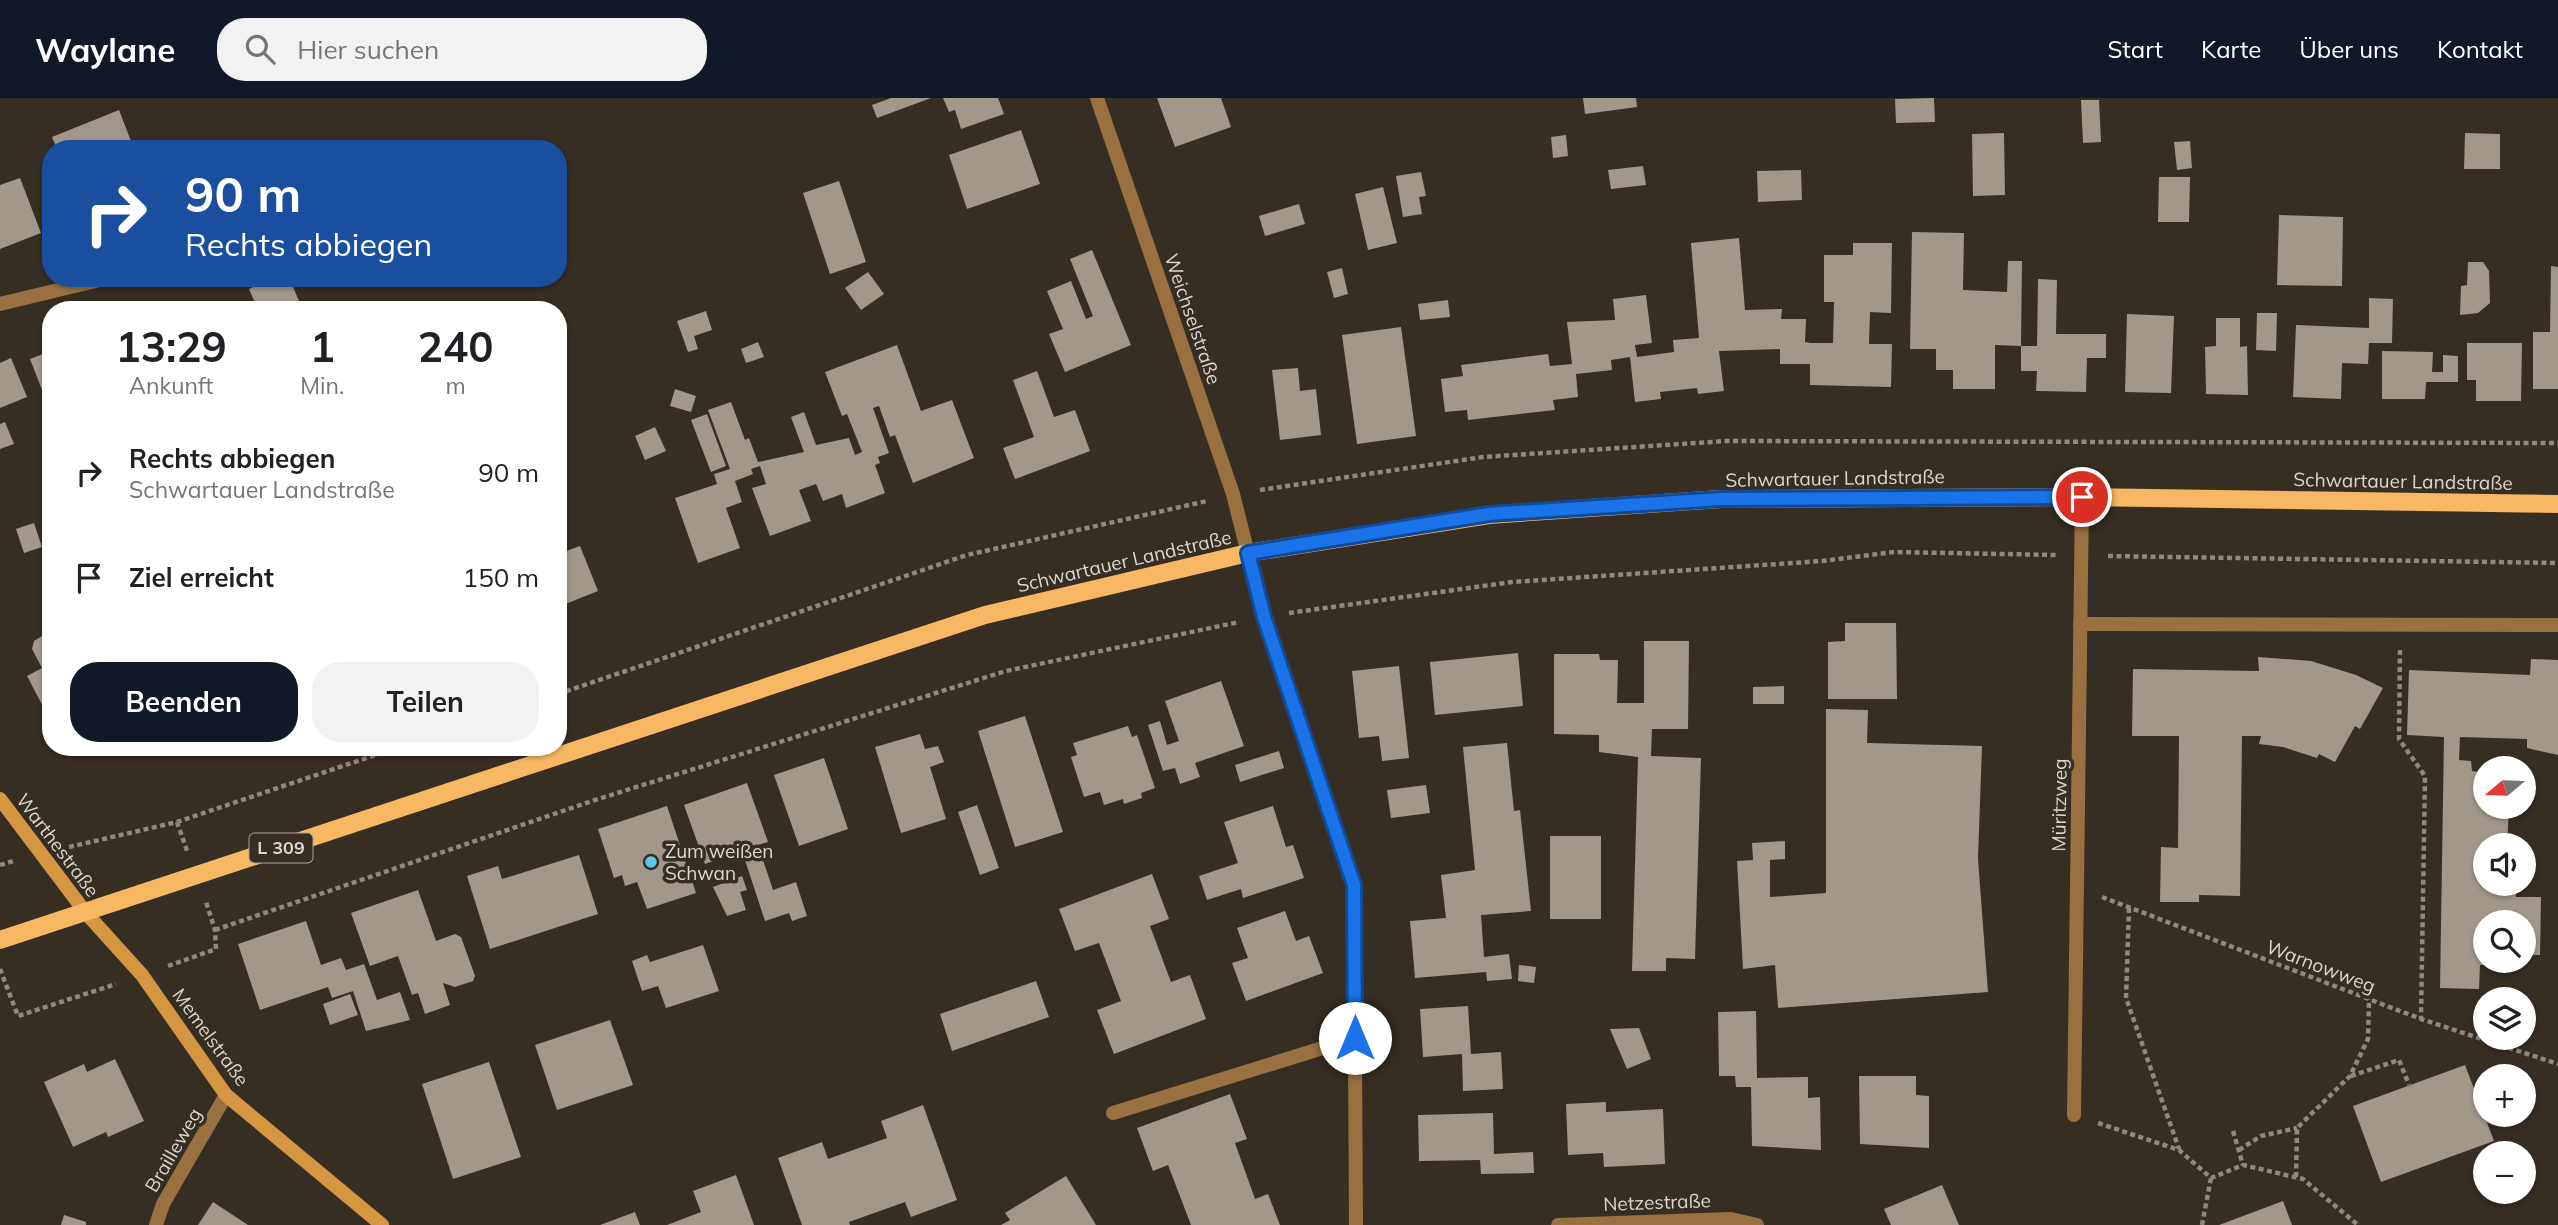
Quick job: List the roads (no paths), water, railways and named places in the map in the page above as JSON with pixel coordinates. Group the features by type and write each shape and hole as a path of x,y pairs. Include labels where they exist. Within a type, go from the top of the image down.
{"main road":[{"name":"Schwartauer Landstraße","path":"567,754 985,615 1248,553 1489,514 1721,499 2082,497 2558,504"},
{"name":"Schwartauer Landstraße","path":"0,940 561,756"}],"street":[{"name":"Weichselstraße","path":"1097,98 1233,494 1264,617 1354,885 1356,1225"},
{"path":"0,303 69,287"},
{"name":"Müritzweg","path":"2074,1115 2082,497"},
{"path":"2080,624 2558,625"},
{"name":"Warthestraße","path":"0,799 86,914"},
{"name":"Memelstraße","path":"86,914 142,975 226,1096 382,1225"},
{"path":"1113,1113 1355,1038"},
{"name":"Brailleweg","path":"156,1225 163,1204 226,1096"},
{"name":"Netzestraße","path":"1558,1225 1731,1219 1758,1225"}],"place":[{"name":"Zum weißen Schwan","path":"651,862"}]}
